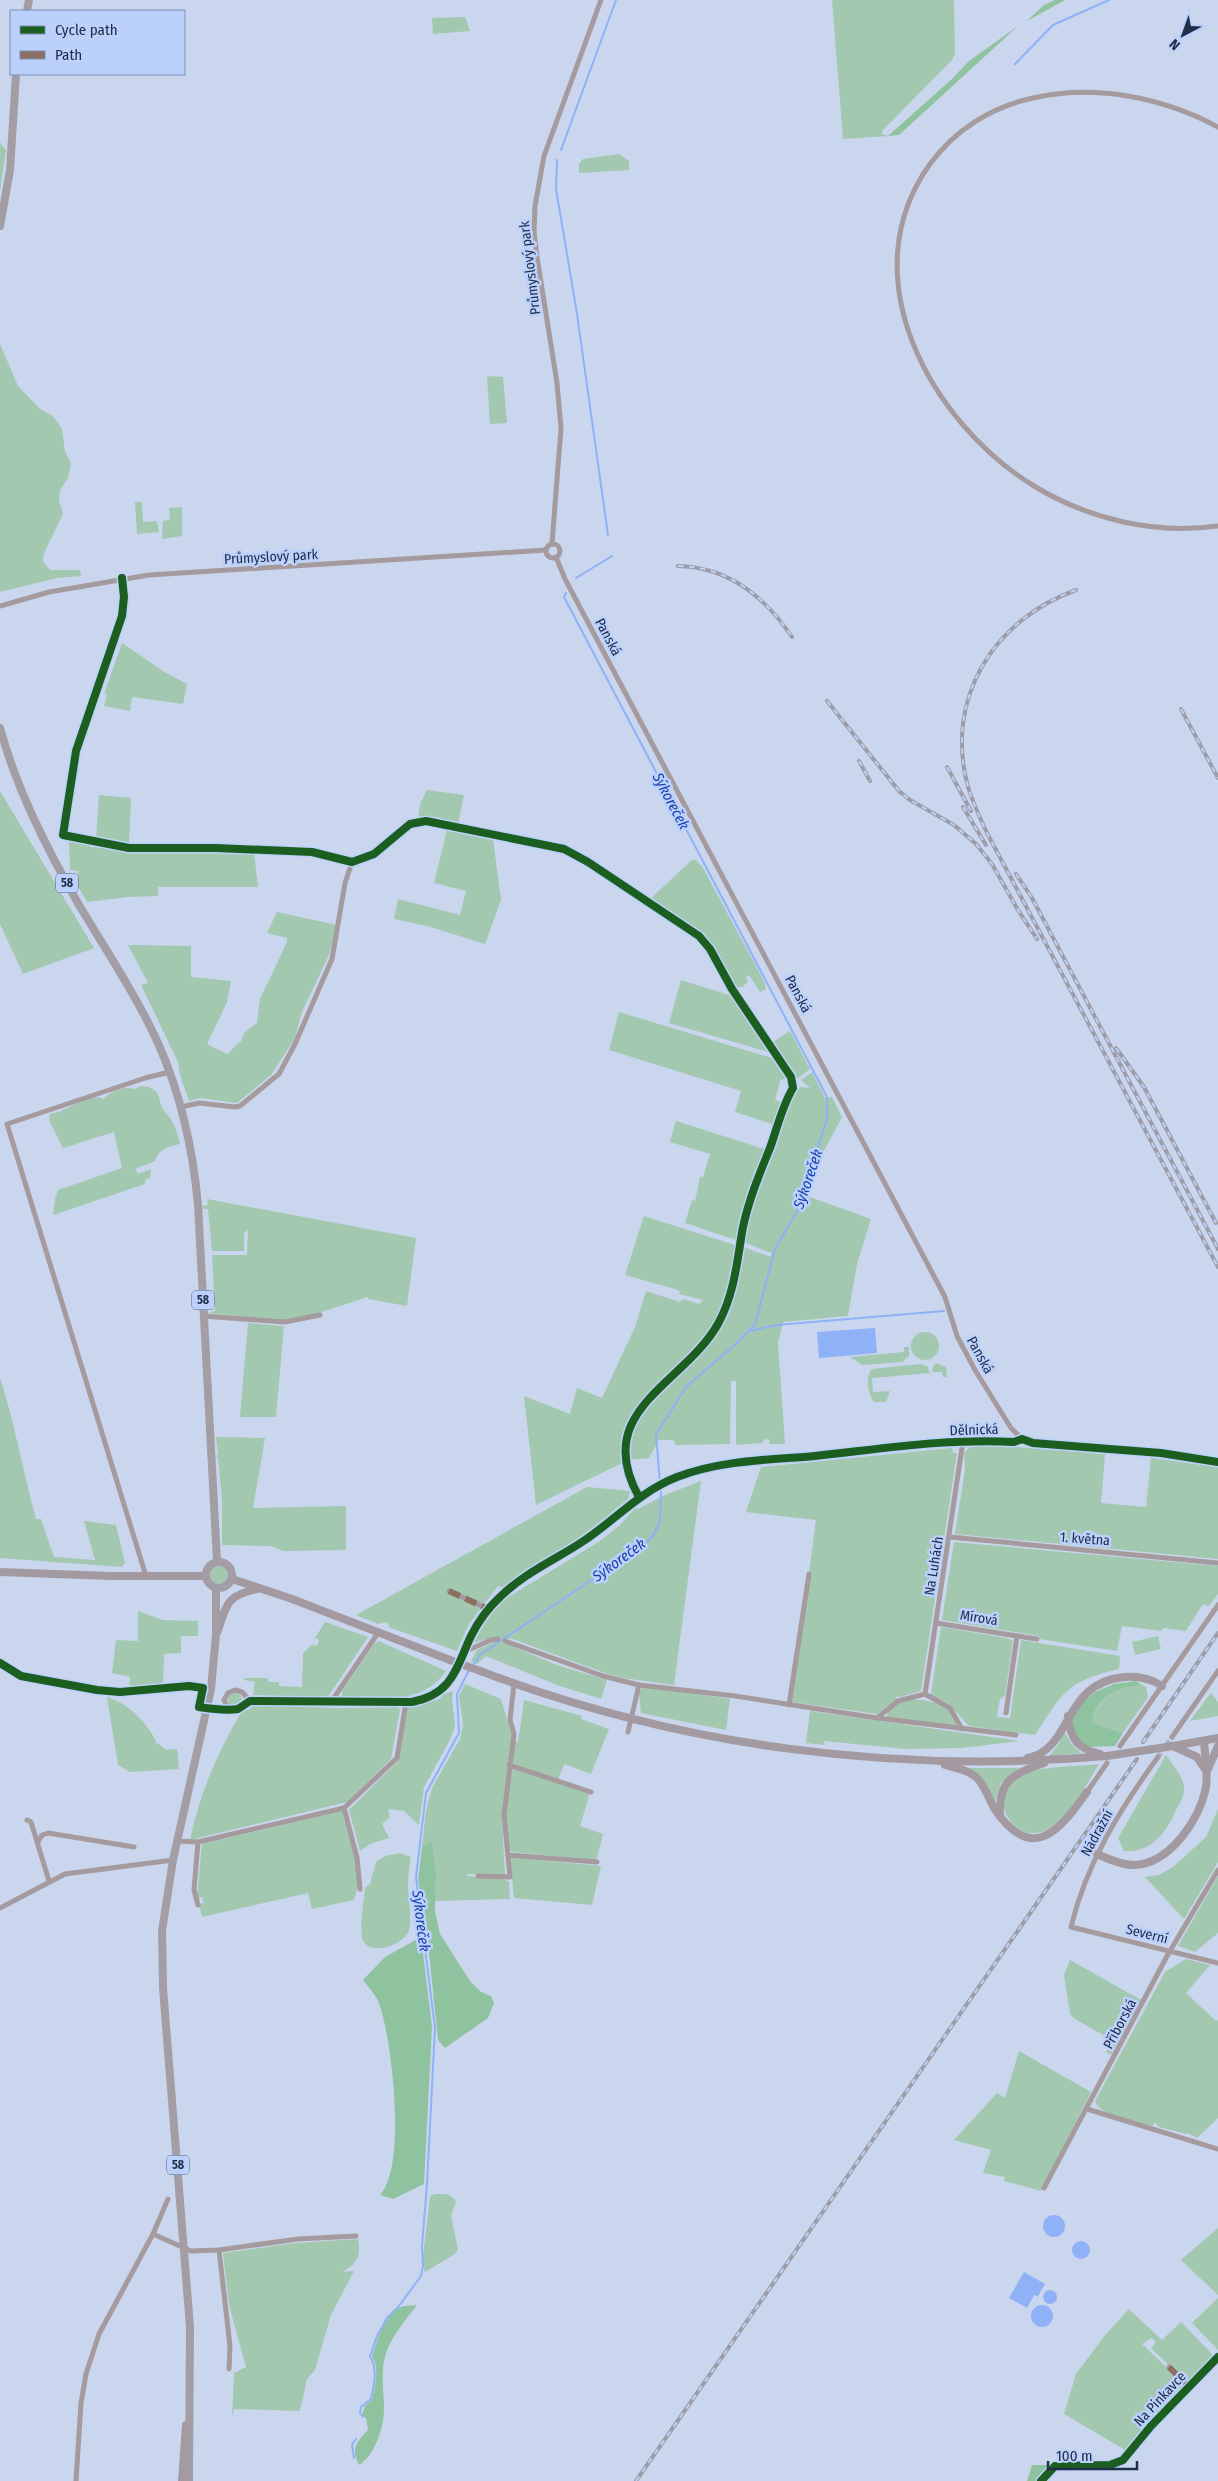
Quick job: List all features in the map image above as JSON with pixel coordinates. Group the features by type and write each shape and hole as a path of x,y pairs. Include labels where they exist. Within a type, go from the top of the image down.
{"main road":[{"path":"0,226 10,170 16,75"},
{"name":"58","path":"0,728 23,795 49,851 144,1014 170,1072 181,1107 196,1181 217,1562"},
{"path":"217,1562 229,1565 233,1573 232,1579 226,1586 216,1588 210,1584 206,1576 209,1566 217,1562"},
{"path":"0,1572 206,1576"},
{"path":"232,1579 514,1684 631,1720 693,1734 786,1749 929,1761 1009,1762 1107,1759 1218,1738"},
{"name":"58","path":"189,2481 191,2363 185,2248 162,1965 165,1903 177,1840 189,1794 211,1689 216,1635 216,1588"},
{"path":"216,1635 229,1601 238,1593 258,1588"},
{"path":"1009,1762 1036,1756 1048,1750 1077,1703 1088,1692 1113,1679 1142,1677 1162,1686"},
{"path":"1068,1716 1070,1732 1076,1743 1086,1750 1107,1759"},
{"path":"1097,1854 1133,1865 1151,1861 1165,1852 1183,1835 1196,1814 1205,1790 1207,1773 1204,1741"},
{"path":"1172,1746 1197,1756 1207,1773"},
{"path":"1207,1773 1218,1746"},
{"path":"1000,1816 1001,1793 1010,1779 1020,1772 1052,1760"},
{"path":"929,1761 955,1768 974,1776 983,1786 1008,1828 1019,1835 1041,1837 1053,1832 1063,1824 1087,1792"},
{"path":"182,2481 191,2363"}],"street":[{"name":"Průmyslový park","path":"552,544 561,428 557,383 537,257 534,231 535,206 544,156 601,0"},
{"path":"1218,127 1163,104 1096,92 1049,94 1004,106 961,132 936,156 922,175 904,217 897,264 898,286 906,324 927,373 938,392 966,428 998,460 1055,497 1102,516 1157,528 1218,526"},
{"path":"552,544 560,548 559,554 556,557 549,557 546,550 552,544"},
{"name":"Průmyslový park","path":"0,606 49,592 122,578 546,550"},
{"name":"Panská","path":"556,557 564,578 945,1297 956,1336 1011,1428 1022,1439"},
{"path":"122,578 124,596 122,616 76,751 63,835 129,848 216,848 312,852 352,862 370,857 406,826 421,821 445,824 564,849 699,936 714,955 732,989 793,1081 793,1088 752,1190 740,1244 737,1270 725,1311 718,1324 697,1352 644,1404 628,1435 626,1469 639,1497"},
{"path":"181,1107 200,1103 240,1106 279,1074 295,1044 332,959 345,883 352,862"},
{"path":"146,1576 7,1124 145,1078 170,1072"},
{"path":"203,1316 285,1322 320,1315"},
{"name":"Dělnická","path":"250,1701 406,1702 424,1699 443,1688 456,1672 475,1628 488,1609 513,1585 585,1540 639,1497 664,1482 686,1473 729,1464 962,1441 1014,1442 1022,1439 1033,1443 1161,1454 1218,1462"},
{"name":"Na Luhách","path":"925,1694 950,1538 962,1441"},
{"name":"1. května","path":"950,1538 1218,1562"},
{"path":"789,1705 809,1574"},
{"path":"450,1591 488,1609"},
{"path":"1120,1746 1218,1605"},
{"name":"Mírová","path":"936,1623 1037,1639"},
{"path":"331,1702 378,1633"},
{"path":"1006,1713 1018,1636"},
{"path":"466,1651 491,1640 498,1639"},
{"path":"505,1642 608,1678 639,1685 1016,1736"},
{"path":"0,1663 21,1676 97,1690 120,1692 189,1686 211,1689"},
{"path":"1172,1737 1218,1672"},
{"path":"478,1876 510,1877 504,1815 514,1734 510,1720 510,1706 514,1684"},
{"path":"628,1732 639,1685"},
{"path":"235,1690 242,1692 250,1701 243,1707 233,1710 228,1708 224,1700 228,1693 235,1690"},
{"path":"877,1718 898,1701 925,1694 950,1708 962,1729"},
{"path":"177,1840 198,1842 344,1808 398,1758 406,1702"},
{"name":"Nádražní","path":"1071,1927 1083,1886 1097,1854 1112,1826 1158,1757"},
{"path":"1087,1792 1107,1759"},
{"path":"510,1765 591,1792"},
{"path":"344,1808 357,1858 360,1889"},
{"path":"27,1820 31,1822 49,1881"},
{"path":"38,1842 42,1835 48,1833 134,1846"},
{"path":"198,1842 194,1890 198,1905"},
{"path":"508,1854 597,1862"},
{"path":"0,1908 64,1874 173,1860"},
{"name":"Příborská","path":"1044,2188 1088,2110 1171,1951 1218,1870"},
{"name":"Severní","path":"1071,1927 1218,1964"},
{"path":"1088,2110 1194,2140 1218,2149"},
{"path":"76,2481 81,2402 86,2374 99,2334 154,2234 168,2199"},
{"path":"154,2234 192,2251 219,2250 298,2239 356,2236"},
{"path":"219,2250 230,2346 230,2369"},
{"name":"Na Pinkavce","path":"1041,2481 1055,2466 1110,2465 1123,2460 1151,2426 1218,2357"},
{"path":"1169,2367 1189,2387"}],"green space":[{"path":"832,0 954,0 955,54 952,60 882,131 882,134 888,136 843,139"},
{"path":"1055,0 1065,0 1027,21 1044,5"},
{"path":"465,17 470,31 433,34 432,18"},
{"path":"1018,26 899,135 888,136 952,79 969,61"},
{"path":"0,143 6,150 0,191"},
{"path":"619,154 629,161 629,170 579,173 579,164 583,159"},
{"path":"0,344 18,386 40,409 53,416 62,429 65,451 71,464 68,478 60,490 59,500 63,514 44,553 43,562 50,570 80,570 81,576 57,578 0,592"},
{"path":"487,376 503,377 507,423 490,424"},
{"path":"135,502 142,502 143,522 157,521 159,532 137,534"},
{"path":"182,507 182,536 162,539 163,521 170,520 169,508"},
{"path":"122,643 166,673 187,684 183,704 132,697 130,711 104,706 107,694 104,694"},
{"path":"427,790 464,795 458,824 437,817 434,819 418,818 420,804"},
{"path":"0,791 94,948 23,974 0,924"},
{"path":"99,795 131,798 129,845 96,840"},
{"path":"448,826 493,839 501,900 485,944 427,926 394,919 398,899 460,915 466,891 434,883"},
{"path":"69,840 90,842 90,847 95,847 95,843 154,851 254,852 258,887 158,887 158,896 128,897 87,902 71,874 78,874 78,871 70,870"},
{"path":"692,860 696,860 703,868 764,981 766,989 760,992 749,975 746,977 748,982 742,987 735,988 719,957 701,934 650,899"},
{"path":"277,912 337,925 329,955 302,1012 295,1038 271,1075 237,1103 200,1098 189,1101 180,1075 178,1062 141,985 148,983 128,945 191,946 191,977 231,981 227,1002 207,1044 227,1054 241,1041 244,1033 257,1023 260,999 287,942 287,938 267,933"},
{"path":"681,980 735,997 772,1053 669,1023"},
{"path":"619,1012 775,1059 787,1077 780,1081 775,1100 783,1103 775,1125 735,1112 741,1091 609,1050"},
{"path":"790,1031 810,1069 798,1078 791,1073 770,1042"},
{"path":"812,1072 825,1098 832,1097 842,1117 818,1162 807,1196 871,1219 857,1264 848,1316 783,1322 778,1343 785,1444 769,1444 770,1440 765,1439 762,1443 736,1445 736,1381 731,1381 730,1444 676,1445 673,1440 659,1440 649,1458 628,1460 629,1442 641,1413 703,1348 725,1315 735,1287 743,1247 771,1257 771,1253 743,1242 746,1216 789,1105 800,1087 810,1088 801,1080"},
{"path":"141,1086 153,1089 157,1093 163,1109 175,1126 180,1144 165,1149 159,1153 155,1161 135,1169 138,1174 151,1169 150,1178 145,1180 145,1184 53,1215 58,1190 122,1168 114,1132 63,1148 49,1120 50,1114 60,1112 87,1099 104,1099 118,1090 135,1089"},
{"path":"676,1121 764,1149 747,1193 739,1241 685,1223 692,1200 695,1201 700,1177 703,1177 710,1154 670,1142"},
{"path":"207,1199 416,1238 407,1306 368,1299 368,1297 299,1319 279,1320 208,1313 215,1311 212,1255 247,1255 248,1230 244,1233 244,1251 212,1251 208,1209 203,1209 202,1206 208,1205"},
{"path":"644,1216 738,1246 731,1288 726,1305 709,1333 647,1397 635,1415 626,1437 622,1463 536,1505 524,1396 570,1414 577,1388 602,1398 635,1327 646,1291 680,1302 683,1299 699,1304 703,1300 679,1294 680,1291 675,1289 625,1275"},
{"path":"248,1323 284,1326 276,1417 240,1417"},
{"path":"925,1332 935,1336 939,1346 935,1356 925,1360 915,1356 911,1346 915,1336"},
{"path":"904,1347 909,1347 909,1356 902,1362 862,1365 850,1357 904,1352"},
{"path":"936,1363 946,1367 947,1377 943,1377 942,1372 933,1372 932,1368"},
{"path":"920,1364 927,1366 930,1373 872,1378 873,1392 890,1391 886,1402 874,1402 868,1386 872,1369"},
{"path":"0,1378 36,1519 41,1519 54,1557 95,1560 84,1521 116,1525 125,1563 122,1567 0,1558"},
{"path":"216,1437 265,1438 253,1508 346,1506 346,1550 283,1551 271,1546 222,1545 222,1501 218,1457 216,1457 218,1453"},
{"path":"991,1445 1105,1454 1101,1503 1146,1507 1151,1458 1218,1467 1218,1559 955,1534 965,1470 964,1453 971,1446"},
{"path":"952,1448 953,1453 957,1453 921,1691 900,1697 897,1696 896,1700 877,1714 792,1702 816,1520 746,1512 761,1467"},
{"path":"701,1481 674,1685 623,1678 602,1672 510,1638 506,1641 495,1637 473,1643 487,1620 502,1601 600,1541 620,1525 635,1508 638,1509 665,1495"},
{"path":"587,1487 630,1491 628,1499 586,1533 502,1587 498,1586 469,1624 457,1651 388,1627 390,1626 386,1622 378,1624 356,1615"},
{"path":"954,1542 1218,1566 1218,1594 1209,1606 1203,1604 1186,1631 1163,1628 1162,1631 1122,1626 1117,1651 1039,1639 1039,1636 942,1620"},
{"path":"215,1566 223,1566 228,1571 226,1582 215,1584 210,1579 210,1571"},
{"path":"138,1611 163,1620 198,1621 198,1636 181,1636 181,1653 164,1654 163,1686 129,1688 130,1677 112,1673 116,1640 138,1641"},
{"path":"325,1622 368,1637 329,1695 326,1698 253,1695 255,1682 244,1680 244,1678 268,1678 268,1682 279,1682 279,1686 302,1687 303,1654 311,1645 317,1646 319,1640 315,1638"},
{"path":"941,1627 1006,1638 1013,1641 1005,1696 1000,1699 997,1717 1010,1718 1021,1640 1120,1656 1119,1669 1076,1684 1060,1699 1035,1735 969,1726 949,1704 931,1695"},
{"path":"1158,1636 1161,1649 1135,1655 1132,1642"},
{"path":"498,1640 557,1665 607,1680 601,1699 557,1685 486,1656 477,1664 471,1661 477,1650"},
{"path":"379,1641 446,1671 425,1690 413,1695 399,1698 342,1697 342,1691 374,1644"},
{"path":"1136,1681 1142,1685 1125,1688 1109,1695 1097,1707 1094,1714 1092,1723 1123,1733 1115,1746 1087,1747 1079,1741 1073,1728 1072,1718 1083,1702 1095,1692 1114,1684"},
{"path":"465,1684 501,1699 512,1736 502,1817 505,1875 467,1874 467,1876 504,1879 509,1882 510,1899 435,1901 436,1872 422,1847 426,1810 432,1788 460,1739 463,1725 459,1696"},
{"path":"1132,1685 1146,1687 1148,1697 1123,1733 1091,1723 1096,1709 1106,1698 1118,1690"},
{"path":"644,1686 730,1699 726,1730 641,1713 639,1692"},
{"path":"453,1691 455,1726 450,1740 424,1787 419,1825 404,1811 388,1809 390,1817 382,1824 389,1838 370,1844 360,1851 349,1810 398,1761 407,1707 440,1699 442,1695"},
{"path":"232,1693 238,1693 242,1700 238,1707 232,1707 228,1703 228,1697"},
{"path":"1211,1693 1218,1702 1218,1716 1190,1721"},
{"path":"107,1697 129,1708 147,1727 156,1741 155,1744 157,1743 166,1750 177,1749 179,1769 130,1772 118,1765"},
{"path":"524,1700 582,1716 581,1719 609,1729 591,1774 564,1764 558,1780 513,1765 515,1740 518,1742"},
{"path":"906,1700 922,1700 944,1707 950,1712 957,1727 887,1717 890,1709"},
{"path":"252,1705 340,1708 398,1707 400,1710 391,1759 347,1802 190,1840 204,1790 217,1758 242,1711 251,1709"},
{"path":"810,1711 1020,1741 962,1748 906,1749 823,1741 825,1745 806,1743"},
{"path":"1064,1731 1071,1743 1081,1753 1049,1756 1058,1745"},
{"path":"1166,1755 1183,1782 1184,1792 1181,1800 1169,1825 1158,1839 1143,1848 1134,1851 1124,1851 1118,1838"},
{"path":"1099,1764 1072,1807 1050,1828 1038,1833 1026,1832 1016,1827 1009,1819 1004,1809 1004,1798 1008,1787 1017,1778 1034,1771 1056,1767"},
{"path":"511,1768 590,1793 580,1826 603,1834 597,1858 594,1860 512,1852 506,1836 507,1799"},
{"path":"967,1768 1019,1768 1001,1783 995,1801"},
{"path":"1218,1809 1218,1862 1184,1919 1145,1877 1159,1875 1173,1867 1206,1837"},
{"path":"342,1811 357,1868 357,1890 354,1900 312,1909 308,1893 202,1917 199,1904 204,1903 202,1897 198,1898 197,1896 202,1844"},
{"path":"431,1841 436,1872 435,1912 440,1934 470,1981 481,1992 491,1996 494,2003 488,2018 445,2048 438,2040 427,1933 418,1880 422,1847"},
{"path":"400,1853 411,1857 408,1884 409,1930 402,1940 395,1944 374,1948 364,1942 361,1931 365,1888 370,1884 376,1862 385,1856"},
{"path":"510,1857 601,1866 592,1905 514,1898"},
{"path":"1218,1876 1218,1933 1195,1952 1178,1946"},
{"path":"421,1937 432,2027 424,2184 393,2199 380,2195 388,2180 393,2159 395,2132 395,2103 389,2047 379,2002 363,1980 385,1957"},
{"path":"1186,1959 1210,1965 1186,1993 1216,2021 1218,2020 1218,2118 1197,2138 1188,2133 1159,2127 1155,2122 1153,2126 1120,2118 1104,2111 1095,2101 1165,1972"},
{"path":"1070,1960 1141,2000 1111,2055 1106,2052 1112,2040 1075,2019 1070,2014 1064,1975"},
{"path":"1019,2051 1091,2092 1041,2191 1004,2181 1005,2177 983,2173 991,2150 954,2140 997,2093 1005,2098"},
{"path":"435,2194 450,2196 456,2202 451,2216 458,2249 455,2254 425,2272 422,2265 430,2196"},
{"path":"1218,2228 1218,2295 1181,2260"},
{"path":"358,2239 359,2250 357,2258 352,2265 342,2272 354,2271 331,2315 315,2370 307,2379 300,2411 234,2409 232,2419 234,2373 246,2367 229,2305 223,2253 296,2243"},
{"path":"1218,2298 1218,2350 1192,2323"},
{"path":"417,2305 397,2332 386,2353 383,2372 384,2410 381,2430 372,2452 359,2465 355,2450 360,2438 368,2430 366,2418 362,2415 365,2406 372,2400 376,2367 372,2356 376,2343 386,2322 395,2311 403,2306"},
{"path":"1129,2309 1162,2340 1181,2322 1215,2357 1204,2369 1196,2372 1198,2375 1189,2385 1151,2348 1156,2342 1152,2338 1142,2344 1187,2387 1151,2422 1127,2451 1064,2414 1076,2374 1106,2334"},
{"path":"1032,2465 1048,2465 1039,2481 1027,2481"}],"water":[{"path":"875,1328 877,1353 819,1358 817,1332"},
{"path":"1054,2215 1062,2218 1065,2226 1062,2234 1054,2237 1046,2234 1043,2226 1046,2218"},
{"path":"1077,2241 1085,2241 1090,2246 1088,2257 1077,2259 1072,2254 1072,2246"},
{"path":"1024,2272 1045,2284 1038,2296 1034,2295 1027,2308 1009,2298"},
{"path":"1050,2290 1055,2292 1057,2297 1055,2302 1050,2304 1045,2302 1043,2297 1045,2292"},
{"path":"1038,2305 1046,2305 1053,2312 1053,2320 1046,2327 1038,2327 1031,2320 1031,2312"}],"waterway":[{"path":"561,150 616,0"},
{"name":"Sýkoreček","path":"1015,64 1053,25 1109,0"},
{"path":"557,160 556,189 577,314 608,535"},
{"name":"Sýkoreček","path":"576,578 612,556"},
{"name":"Sýkoreček","path":"472,1666 481,1654 642,1546 653,1536 660,1522 661,1496 656,1434 687,1386 737,1343 755,1324 775,1249 798,1210 827,1119 827,1097 564,597 566,593"},
{"path":"750,1331 777,1325 944,1311"},
{"name":"Sýkoreček","path":"363,2417 360,2413 361,2407 371,2399 375,2377 370,2356 377,2336 387,2318 399,2306 421,2276 423,2266 422,2246 435,2028 416,1877 426,1793 459,1733 457,1694 469,1670"},
{"name":"Sýkoreček","path":"354,2458 352,2445 356,2439"}],"tunnel":[{"path":"1158,1757 1172,1737"}],"railway":[{"path":"678,566 714,572 744,587 770,609 792,637"},
{"path":"1076,590 1047,603 1021,621 999,642 982,667 970,694 963,723 962,754 968,787 987,833 1218,1267"},
{"path":"827,701 899,791 910,800 954,825 976,844 992,864 1037,939"},
{"path":"1181,709 1218,778"},
{"path":"859,761 870,781"},
{"path":"947,767 971,811"},
{"path":"963,807 986,845"},
{"path":"1016,874 1032,898 1218,1249"},
{"path":"1116,1048 1144,1087 1216,1223"},
{"path":"1143,1742 1218,1633"},
{"path":"636,2481 1137,1759"}],"marked path":[{"path":"449,1591 488,1609"},
{"path":"1169,2367 1189,2387"}],"cycle path":[{"path":"122,578 124,597 122,616 76,751 63,835 129,848 216,848 312,852 352,862 374,854 410,824 426,821 564,849 588,862 699,936 710,949 732,989 791,1077 793,1088 783,1110 748,1207 732,1287 724,1311 704,1344 648,1400 634,1419 626,1441 627,1467 639,1497"},
{"path":"0,1663 21,1676 97,1690 120,1692 189,1686 203,1688 199,1707 214,1709 238,1709 250,1701 412,1702 426,1698 445,1686 457,1669 480,1620 509,1588 585,1540 652,1490 677,1477 694,1471 728,1464 914,1445 989,1441 1014,1442 1022,1439 1033,1443 1161,1453 1218,1462"},
{"path":"1041,2481 1055,2466 1110,2465 1123,2460 1151,2426 1218,2357"}]}
